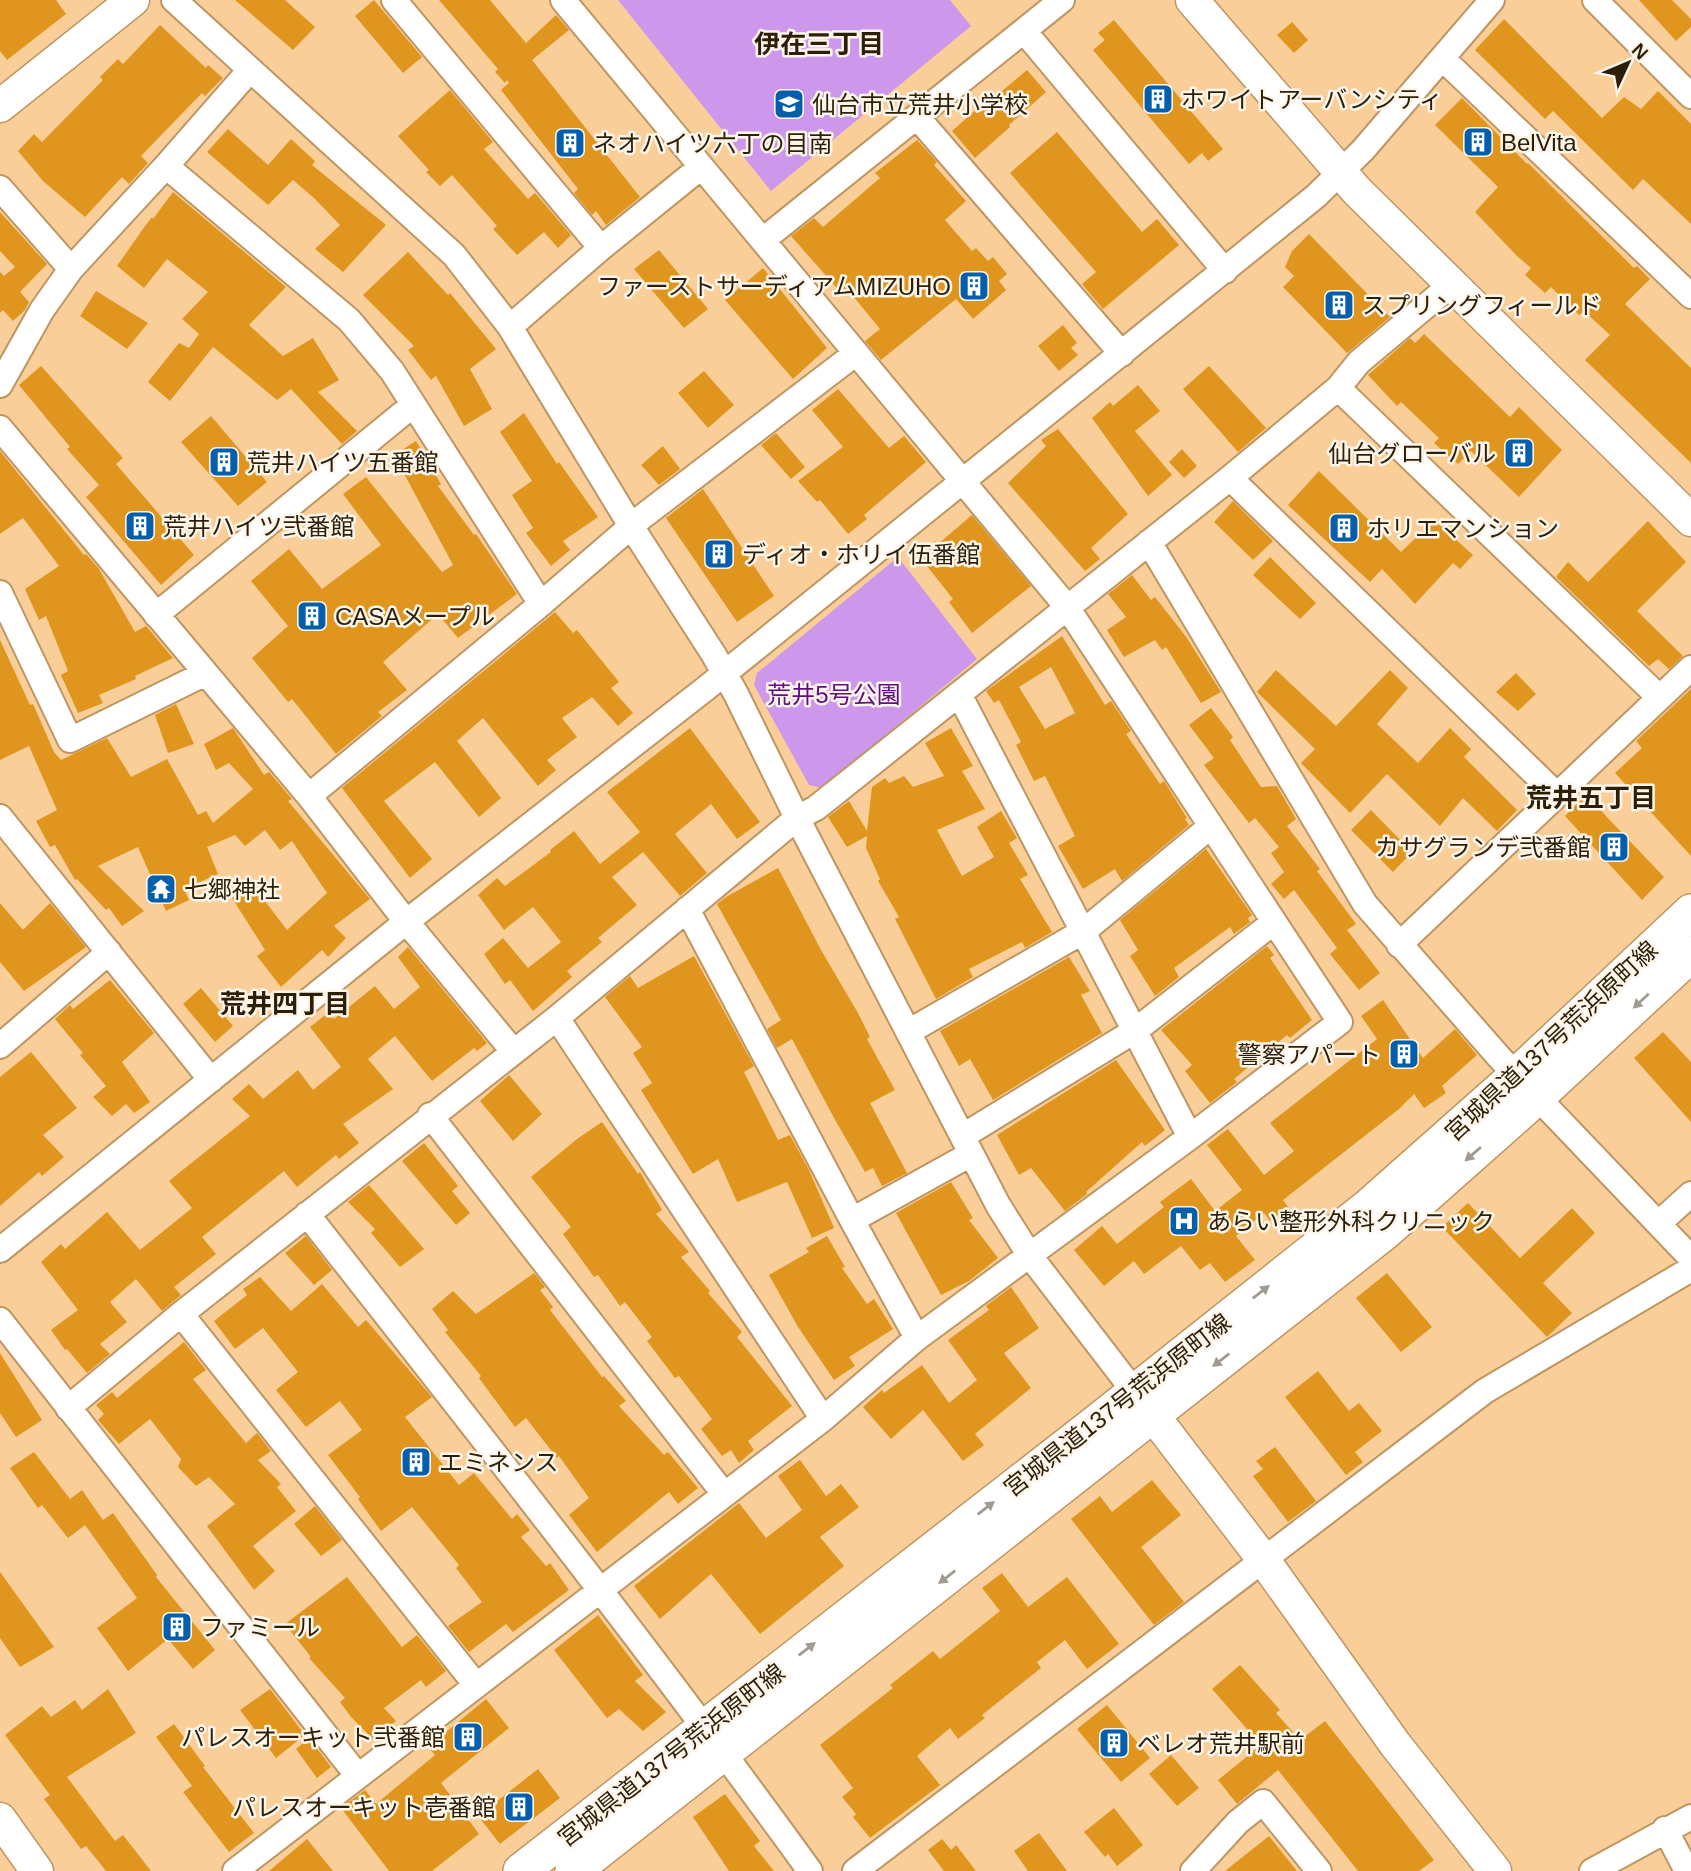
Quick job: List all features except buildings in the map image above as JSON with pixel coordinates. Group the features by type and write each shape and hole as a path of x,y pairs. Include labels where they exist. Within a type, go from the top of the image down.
{"main road":[{"name":"宮城県道137号荒浜原町線","path":"1527,1087 1691,912"},
{"name":"宮城県道137号荒浜原町線","path":"521,1871 715,1740 1144,1403 1367,1208 1527,1087 1691,954"},
{"name":"宮城県道137号荒浜原町線","path":"573,1871 715,1740"}],"street":[{"path":"0,106 133,0"},
{"path":"174,0 454,255 510,327 724,673 998,1205 1030,1256 1263,1559 1395,1744 1495,1871"},
{"path":"394,0 601,247"},
{"path":"235,1871 823,1419 918,1338 1190,1137 1340,1022 1067,607 563,0"},
{"path":"763,240 1062,0"},
{"path":"1192,0 1340,172 1691,520"},
{"path":"0,1250 406,922 963,482 1316,196 1363,150 1492,0"},
{"path":"1595,0 1691,96"},
{"path":"1024,32 1225,271"},
{"path":"1442,58 1691,296"},
{"path":"0,385 42,310 71,269 250,70"},
{"path":"917,117 1122,354"},
{"path":"166,166 349,320 392,371 541,604"},
{"path":"510,327 601,247 701,167"},
{"path":"0,188 71,269"},
{"path":"68,1408 430,1115 557,1018 797,818 816,808 1230,478 1338,388 1359,362 1451,285"},
{"path":"309,796 631,526 855,354"},
{"path":"1338,388 1659,697"},
{"path":"156,615 413,405"},
{"path":"0,428 309,796 406,922 513,1051"},
{"path":"1230,478 1556,794"},
{"path":"1149,542 1365,904 1527,1087 1691,1258"},
{"path":"0,593 70,740 204,674"},
{"path":"1399,945 1691,668"},
{"path":"959,694 1190,1137"},
{"path":"0,817 211,1080"},
{"path":"908,1031 1084,932 1210,826"},
{"path":"687,909 852,1220 918,1338"},
{"path":"852,1220 1136,1030 1274,922"},
{"path":"0,1046 109,952"},
{"path":"557,1018 823,1419"},
{"path":"430,1115 724,1494"},
{"path":"1659,1223 1691,1194"},
{"path":"307,1214 600,1589 810,1871"},
{"path":"855,1871 1485,1391 1691,1269"},
{"path":"181,1314 476,1685"},
{"path":"0,1320 358,1775"},
{"path":"1193,1871 1238,1822 1263,1802 1320,1871"},
{"path":"1592,1871 1691,1817"},
{"path":"0,1819 37,1871"},
{"path":"1665,1829 1687,1871"}],"green space":[{"name":"仙台市立荒井小学校","path":"618,0 950,0 971,26 771,191"},
{"name":"荒井5号公園","path":"898,557 977,659 822,788 809,785 754,685 757,673"}],"place":[{"name":"ホワイトアーバンシティ","path":"1158,99"},
{"name":"仙台市立荒井小学校","path":"789,104"},
{"name":"BelVita","path":"1478,142"},
{"name":"ネオハイツ六丁の目南","path":"570,143"},
{"name":"ファーストサーディアムMIZUHO","path":"974,286"},
{"name":"スプリングフィールド","path":"1339,305"},
{"name":"仙台グローバル","path":"1519,453"},
{"name":"荒井ハイツ五番館","path":"224,462"},
{"name":"荒井ハイツ弐番館","path":"140,526"},
{"name":"ホリエマンション","path":"1344,528"},
{"name":"ディオ・ホリイ伍番館","path":"719,554"},
{"name":"CASAメープル","path":"312,616"},
{"name":"カサグランデ弐番館","path":"1614,847"},
{"name":"七郷神社","path":"161,889"},
{"name":"警察アパート","path":"1404,1054"},
{"name":"あらい整形外科クリニック","path":"1184,1221"},
{"name":"エミネンス","path":"416,1462"},
{"name":"ファミール","path":"177,1627"},
{"name":"パレスオーキット弐番館","path":"468,1737"},
{"name":"ベレオ荒井駅前","path":"1114,1743"},
{"name":"パレスオーキット壱番館","path":"519,1807"}],"district":[{"name":"伊在三丁目","path":"819,44"},
{"name":"荒井五丁目","path":"1591,798"},
{"name":"荒井四丁目","path":"285,1004"}]}
